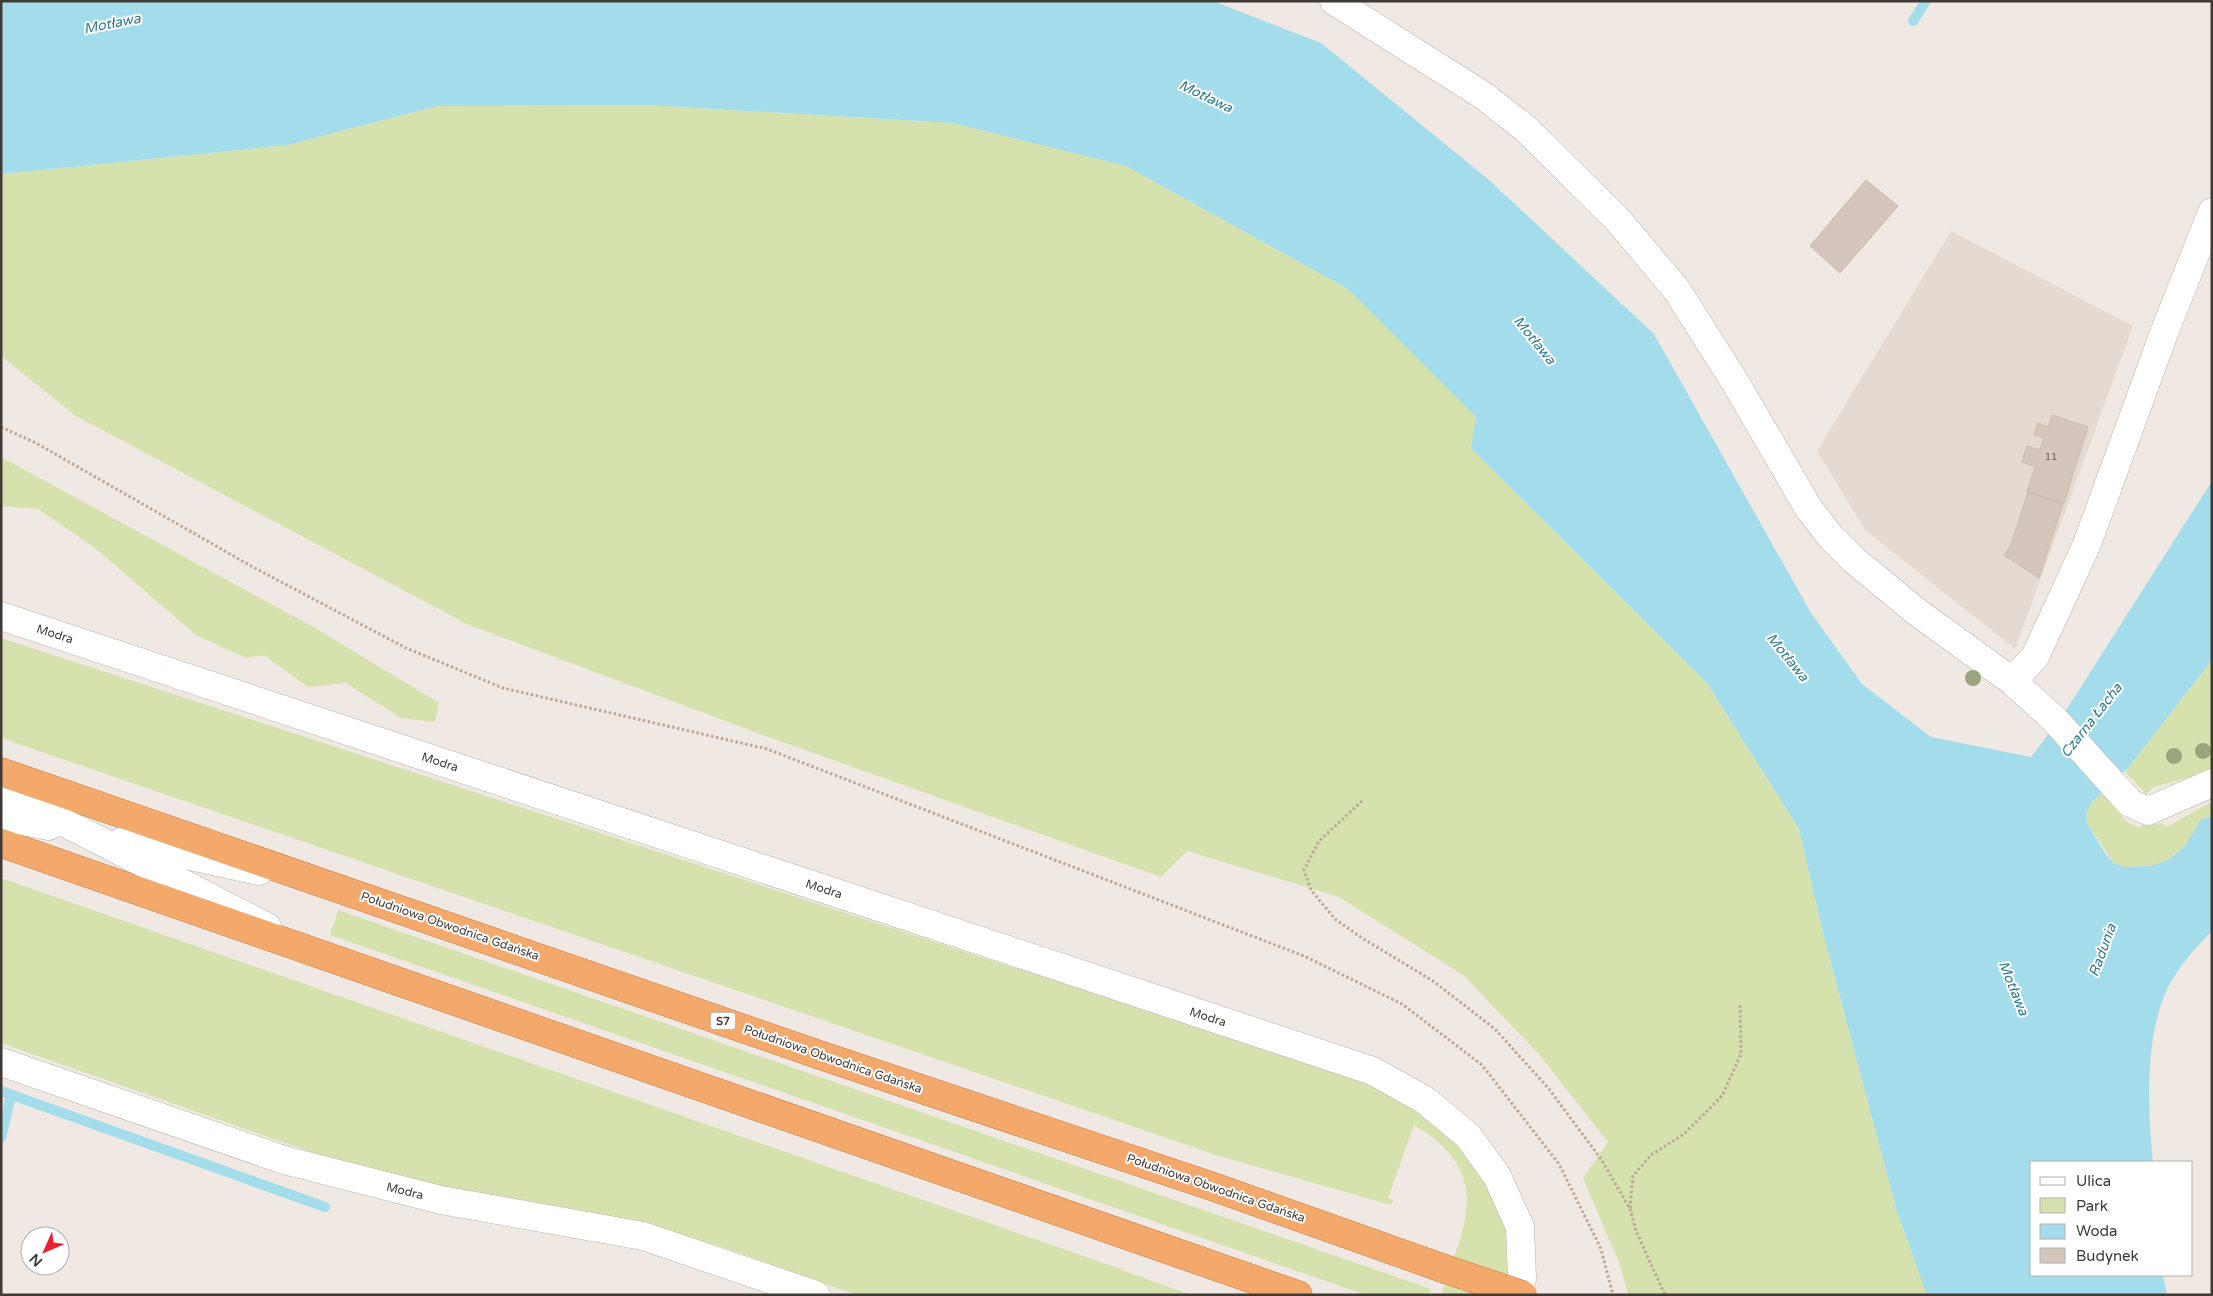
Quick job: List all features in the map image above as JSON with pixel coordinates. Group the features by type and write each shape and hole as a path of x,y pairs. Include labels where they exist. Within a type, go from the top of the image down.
{"highway":[{"name":"Południowa Obwodnica Gdańska","path":"1,772 814,1053 1214,1186 1521,1295"},
{"path":"1,843 1298,1295"}],"street":[{"path":"1334,1 1429,59 1491,101 1526,129 1617,219 1676,290 1735,382 1809,509 1830,536 1855,561 1917,612 2012,681 2054,719 2130,803 2148,812 2212,783"},
{"path":"2012,681 2035,657 2087,544 2164,333 2212,212"},
{"name":"Modra","path":"1,616 1373,1071 1425,1100 1468,1136 1496,1176 1520,1227 1521,1295"},
{"path":"1,792 85,832 321,955"},
{"path":"1,816 85,832 346,890"},
{"name":"Modra","path":"1,1062 284,1160 440,1200 643,1236 816,1295"}],"path":[{"path":"1,427 36,444 251,566 406,648 503,688 767,749 1304,956 1402,1004 1482,1065 1559,1164 1601,1249 1613,1295"},
{"path":"1362,801 1319,841 1304,870 1311,890 1334,918 1362,938 1433,981 1495,1029 1549,1089 1601,1159 1630,1208 1636,1231 1664,1295"},
{"path":"1630,1208 1633,1176 1651,1155 1684,1134 1722,1096 1741,1054 1740,1004"}],"shaded area":[{"path":"1951,231 2133,326 2015,649 1865,530 1817,451"}],"green space":[{"path":"647,105 953,123 1126,166 1348,289 1476,417 1472,448 1707,683 1799,829 1824,937 1897,1212 1927,1295 1628,1295 1620,1265 1583,1178 1608,1142 1537,1052 1463,975 1339,897 1187,851 1161,877 763,735 467,624 76,416 1,356 1,174 287,145 438,106"},
{"path":"1,457 317,629 439,703 435,722 401,718 346,683 308,687 264,655 246,658 196,635 95,548 38,509 1,506"},
{"path":"1,638 1347,1076 1371,1086 1416,1110 1436,1125 1454,1141 1485,1181 1503,1219 1506,1230 1509,1295 1441,1295 1464,1222 1467,1201 1464,1181 1456,1162 1439,1143 1414,1125 1388,1198 1393,1200 1391,1205 1219,1156 1,738"},
{"path":"2212,660 2212,771 2154,787 2146,794 2125,772"},
{"path":"2102,793 2127,822 2139,828 2151,819 2156,824 2162,823 2167,827 2209,803 2212,803 2212,817 2201,819 2185,846 2168,860 2151,866 2126,867 2114,863 2087,823 2086,814 2091,803"},
{"path":"1,878 1191,1295 857,1295 723,1247 649,1226 449,1189 325,1157 1,1043"},
{"path":"338,910 1431,1289 1429,1295 1366,1295 330,935"}],"water":[{"path":"1,1 1213,1 1321,43 1488,179 1654,334 1811,613 1862,684 1931,737 2031,757 2065,712 2212,481 2212,660 2128,768 2091,803 2086,814 2087,823 2105,853 2114,863 2126,867 2151,866 2168,860 2185,846 2201,819 2212,817 2212,931 2177,972 2163,999 2153,1037 2149,1080 2153,1161 2030,1161 2030,1276 2163,1276 2167,1295 1927,1295 1897,1212 1824,937 1799,829 1707,683 1471,448 1476,417 1348,289 1126,166 953,123 647,105 438,106 287,145 1,174"}],"building":[{"path":"1866,180 1898,206 1840,273 1810,246"},
{"path":"2052,415 2088,427 2064,503 2027,492 2035,467 2022,462 2027,446 2040,450 2044,438 2034,435 2038,423 2048,427"},
{"path":"2028,492 2063,504 2039,578 2004,555 2011,545"}],"waterway":[{"path":"1913,21 1926,1"},
{"path":"1,1091 325,1207"},
{"path":"1,1138 11,1095"}],"water label":[{"name":"Motława","path":"112,23"},
{"name":"Motława","path":"1206,96"},
{"name":"Motława","path":"1535,340"},
{"name":"Motława","path":"1788,657"},
{"name":"Czarna Łacha","path":"2091,720"},
{"name":"Radunia","path":"2102,950"},
{"name":"Motława","path":"2014,988"}]}
